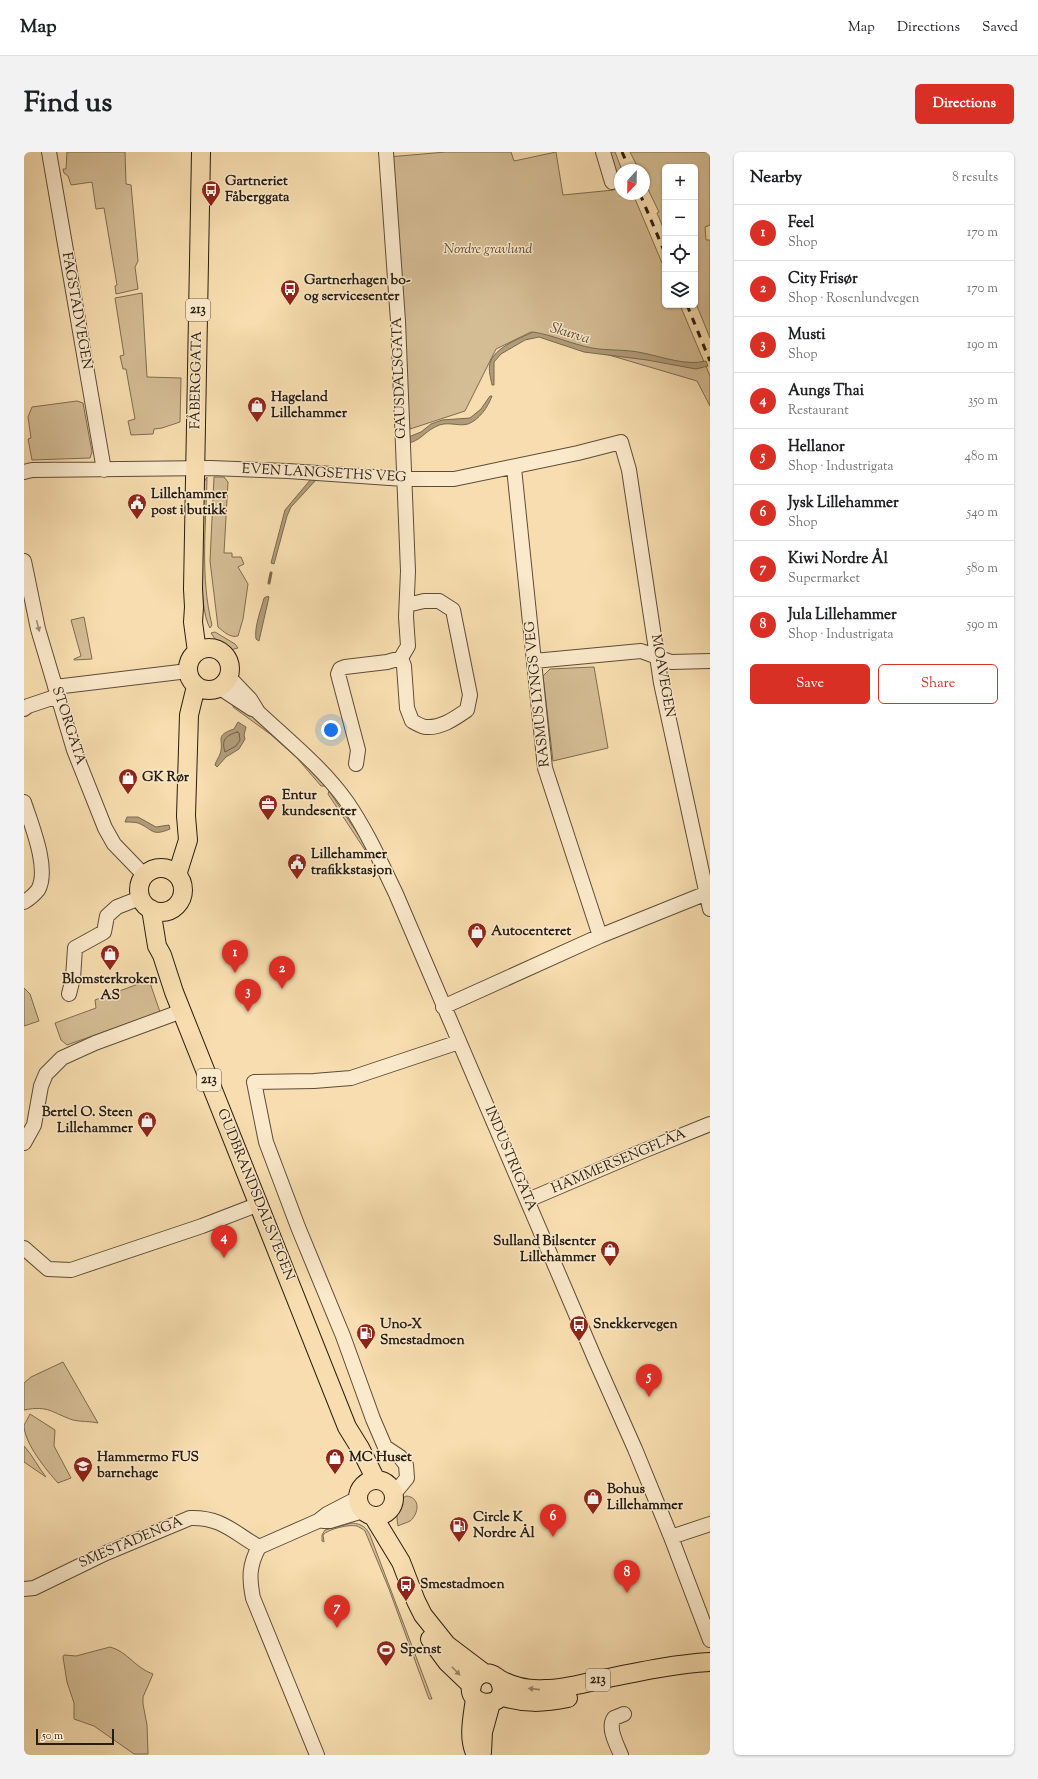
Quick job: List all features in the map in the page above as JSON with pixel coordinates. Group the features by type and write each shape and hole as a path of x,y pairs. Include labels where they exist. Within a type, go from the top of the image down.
{"main road":[{"name":"FÅBERGGATA","path":"201,152 193,589 194,607 202,621 203,650"},
{"path":"170,872 173,852 186,816 189,730 198,717 208,682 230,668 228,659 220,651 203,650 189,663 208,682"},
{"path":"144,875 151,870 170,872 182,884 181,896 176,905 153,906"},
{"name":"213","path":"144,875 139,885 153,906"},
{"name":"GUDBRANDSDALSVEGEN","path":"153,906 167,975 351,1435 360,1448 370,1500 401,1562 423,1615 427,1635 438,1652 487,1689"},
{"name":"213","path":"370,1500 387,1484 392,1492"},
{"name":"213","path":"487,1689 554,1689 640,1671 703,1667"},
{"path":"476,1755 472,1741 471,1720 487,1689"},
{"path":"482,1755 487,1689"}],"street":[{"name":"FAGSTADVEGEN","path":"49,152 104,470"},
{"name":"GAUSDALSGATA","path":"386,152 398,321 408,571 408,646 401,658"},
{"path":"603,152 612,182"},
{"name":"EVEN LANGSETHS VEG","path":"24,472 32,470 196,468 288,471 404,479 454,480 514,468 621,442"},
{"name":"MOAVEGEN","path":"621,442 629,470 661,683 707,888 710,909"},
{"name":"RASMUS LYNGS VEG","path":"514,468 545,768 600,936"},
{"name":"STORGATA","path":"24,561 38,628 74,750 105,828 114,844 144,875"},
{"path":"356,764 358,750 338,674 340,669 345,667 387,662 401,658 404,666 407,708 412,721 425,727 437,726 453,720 467,710 470,695 453,610 439,601 424,601 407,605"},
{"path":"534,661 641,651 671,662 710,661"},
{"path":"24,709 56,691 208,682"},
{"name":"INDUSTRIGATA","path":"208,682 250,699 258,712 325,775 347,802 363,826 396,894 443,1007 635,1449 671,1537 710,1640"},
{"path":"24,802 42,866 41,880 38,889 32,897 24,902"},
{"path":"443,1007 707,888"},
{"path":"69,994 73,978 75,948 104,932 107,916 117,907 153,906"},
{"path":"24,1143 34,1125 41,1086 46,1074 62,1058 95,1043 182,1011"},
{"path":"392,1492 398,1489 406,1478 408,1469 400,1457 386,1447 373,1419 343,1336 298,1227 266,1142 254,1082 314,1081 351,1078 459,1042"},
{"name":"HAMMERSENGFLÅA","path":"528,1200 643,1150 710,1124"},
{"path":"24,1248 48,1269 71,1270 202,1226 259,1204"},
{"path":"317,1755 253,1598 249,1579 252,1563 259,1547 318,1521 327,1514 370,1500"},
{"name":"SMESTADENGA","path":"24,1589 34,1588 106,1554 190,1518 202,1517 215,1520 259,1547"},
{"path":"671,1537 710,1524"},
{"path":"621,1755 612,1731 611,1722 614,1718 624,1714"}],"green space":[{"path":"67,152 125,152 126,184 131,185 138,261 135,267 138,289 116,294 115,286 117,285 104,208 96,209 92,182 71,185 68,176 64,173 63,169 66,169"},
{"name":"Nordre gravlund","path":"446,152 511,152 514,161 556,152 563,195 614,190 614,200 636,200 662,263 662,308 681,308 710,376 710,406 697,381 531,332 496,349 465,411 410,429 388,157"},
{"name":"Nordre gravlund","path":"609,152 615,152 620,164 614,164 614,190"},
{"path":"630,152 710,152 710,225 705,227 706,240 710,240 710,338 698,308 698,164 662,164 662,225 657,213 659,212 650,193 650,164 636,164"},
{"path":"142,293 147,377 181,378 180,422 154,429 153,434 131,435 128,421 135,419 126,369 123,369 120,356 124,355 115,298"},
{"path":"77,401 83,403 92,452 90,458 32,460 28,439 31,438 28,417 32,407"},
{"path":"207,477 205,570 208,607 212,625 210,628 203,600 201,558 204,482"},
{"path":"214,477 224,477 228,482 224,553 232,553 232,557 241,557 244,564 238,567 248,584 243,619 238,636 225,633 218,627 210,561"},
{"path":"84,617 92,659 74,660 81,656 71,620"},
{"path":"215,632 235,644 238,648 230,650 217,642 211,633"},
{"path":"594,667 608,748 553,761 543,676 550,669"},
{"path":"233,703 270,730 289,747 325,786 321,786 297,758 270,734 233,707"},
{"path":"329,791 366,846 365,850 328,794"},
{"path":"149,980 160,1012 67,1045 61,1040 55,1023 96,1008 95,1000"},
{"path":"24,988 30,994 39,1021 24,1026"},
{"path":"63,1362 98,1423 73,1420 45,1409 39,1408 24,1410 24,1383 31,1377"},
{"path":"30,1414 55,1430 54,1446 71,1478 58,1483 37,1456 25,1432 24,1425"},
{"path":"24,1446 30,1454 46,1477 24,1462"},
{"path":"406,1496 414,1499 417,1510 410,1521 398,1526 397,1513 400,1501"},
{"path":"352,1523 363,1526 370,1535 432,1699 429,1699 389,1589 365,1531 357,1526 339,1528 329,1531 323,1535 324,1542 322,1541 322,1535 325,1530"},
{"path":"110,1647 121,1652 141,1668 153,1674 143,1697 147,1725 148,1754 134,1754 94,1726 74,1719 74,1703 67,1682 63,1657 64,1655 76,1656"}],"water":[{"path":"533,332 592,348 637,352 683,362 706,361 708,366 696,369 647,360 584,352 539,337 525,340 501,354 494,362 494,385 492,385 489,369 493,357 508,344"},
{"path":"490,396 492,396 486,409 472,422 464,425 439,425 416,440 406,444 406,438 421,432 431,424 442,420 470,418 481,409"},
{"path":"311,479 316,480 291,507 287,516 274,564 271,563 285,510"},
{"path":"268,596 259,641 256,639 257,624 264,598"},
{"path":"238,722 246,727 244,735 245,739 239,749 226,757 217,767 215,765 220,754 222,736 234,729"},
{"path":"127,817 138,817 156,827 169,825 170,829 155,832 138,823 125,822"}],"waterway":[{"name":"Skurva","path":"269,583 271,573"}],"railway":[{"path":"622,152 627,164"},
{"path":"643,200 662,246"},
{"path":"688,308 710,361"}],"place":[{"name":"Gartneriet Fåberggata","path":"211,207"},
{"name":"Gartnerhagen bo- og servicesenter","path":"290,306"},
{"name":"Hageland Lillehammer","path":"257,423"},
{"name":"Lillehammer post i butikk","path":"137,520"},
{"name":"GK Rør","path":"128,795"},
{"name":"Entur kundesenter","path":"268,821"},
{"name":"Lillehammer trafikkstasjon","path":"297,880"},
{"name":"Autocenteret","path":"477,949"},
{"name":"Blomsterkroken AS","path":"110,971"},
{"name":"Feel","path":"235,973"},
{"name":"City Frisør","path":"282,989"},
{"name":"Musti","path":"248,1012"},
{"name":"Bertel O. Steen Lillehammer","path":"147,1138"},
{"name":"Aungs Thai","path":"224,1258"},
{"name":"Sulland Bilsenter Lillehammer","path":"610,1267"},
{"name":"Snekkervegen","path":"579,1342"},
{"name":"Uno-X Smestadmoen","path":"366,1350"},
{"name":"Hellanor","path":"649,1397"},
{"name":"MC Huset","path":"335,1475"},
{"name":"Hammermo FUS barnehage","path":"83,1483"},
{"name":"Bohus Lillehammer","path":"593,1515"},
{"name":"Jysk Lillehammer","path":"553,1537"},
{"name":"Circle K Nordre Ål","path":"459,1543"},
{"name":"Jula Lillehammer","path":"627,1593"},
{"name":"Smestadmoen","path":"406,1602"},
{"name":"Kiwi Nordre Ål","path":"337,1628"},
{"name":"Spenst","path":"386,1667"}]}
